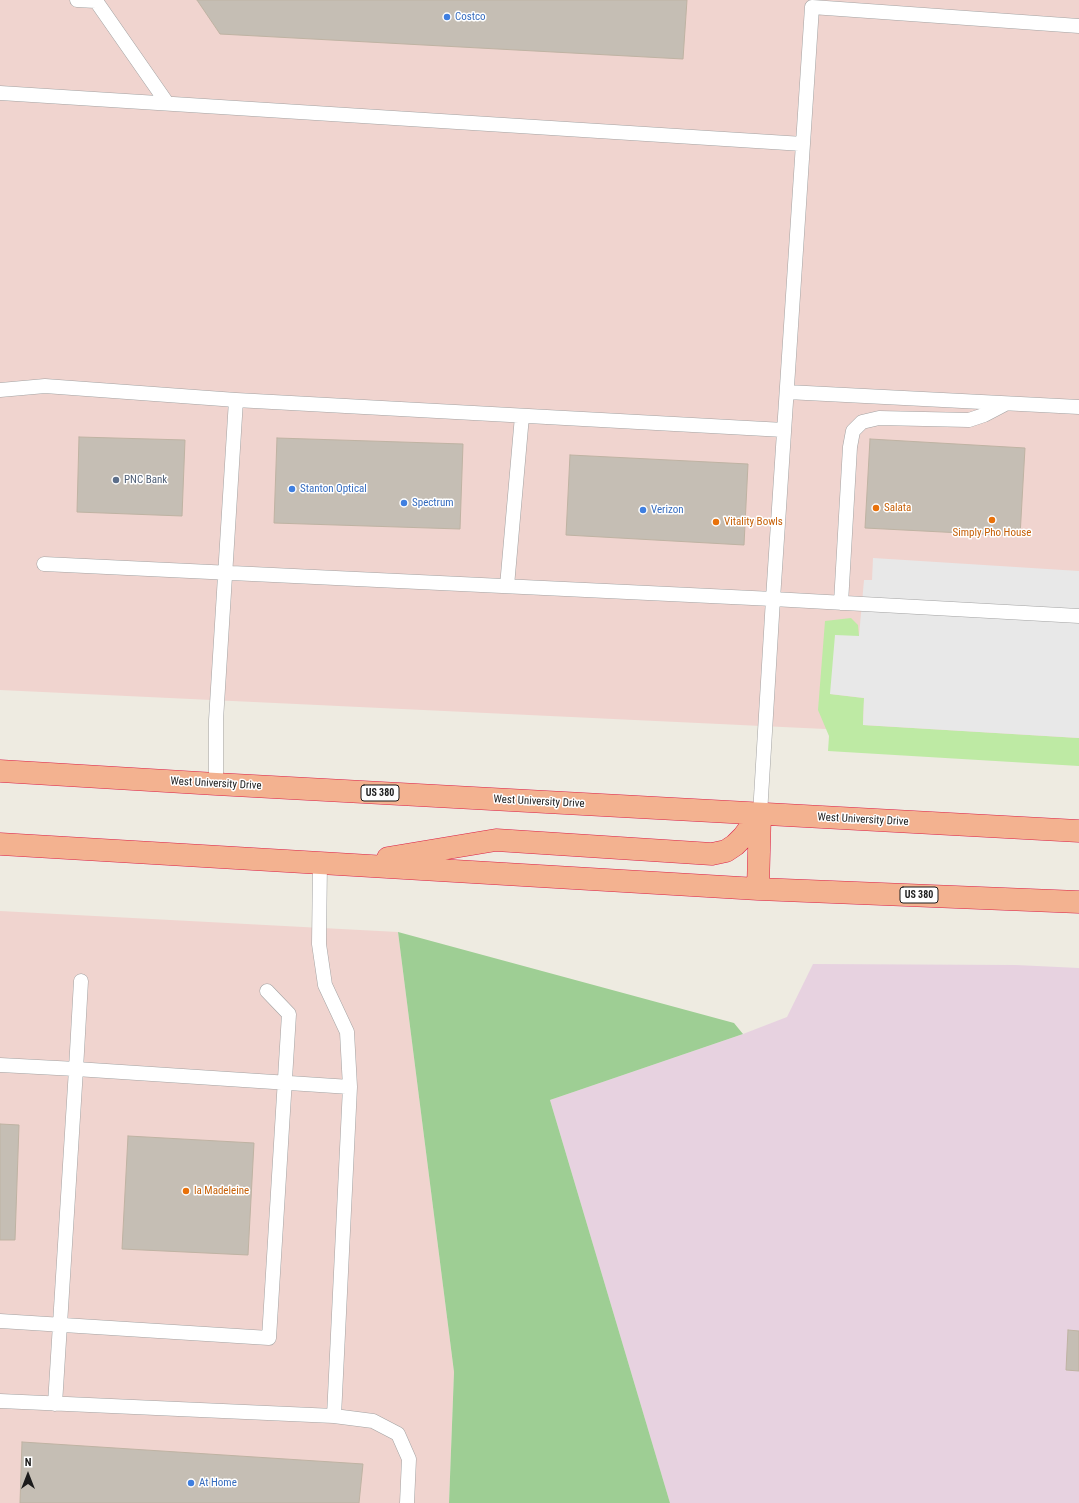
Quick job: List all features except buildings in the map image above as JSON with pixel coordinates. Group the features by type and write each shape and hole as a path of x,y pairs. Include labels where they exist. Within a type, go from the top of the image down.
{"highway":[{"name":"West University Drive","path":"0,771 1079,831"},
{"path":"350,864 496,840 712,854 726,851 735,844 743,837 760,814"},
{"path":"758,889 760,814"},
{"name":"US 380","path":"0,844 758,889 1079,902"}],"lane":[{"path":"77,0 96,1 167,103"},
{"path":"760,814 812,4 1079,26"},
{"path":"0,93 803,144"},
{"path":"0,390 45,386 236,400 784,430"},
{"path":"787,392 1079,407"},
{"path":"216,784 216,720 236,400"},
{"path":"841,603 850,447 853,431 862,422 879,418 969,420 984,415 1005,404"},
{"path":"507,586 522,416"},
{"path":"44,564 773,599 1079,616"},
{"path":"320,863 319,944 325,985 347,1032 350,1087 334,1416"},
{"path":"55,1404 81,981"},
{"path":"0,1322 269,1338 289,1014 267,991"},
{"path":"0,1065 350,1087"},
{"path":"0,1401 334,1416 373,1421 398,1434 409,1459 406,1503"}],"shaded area":[{"path":"0,0 1079,0 1079,741 0,690"},
{"path":"873,558 1079,571 1079,738 863,725 864,698 830,694 835,635 859,636 864,580 872,580"},
{"path":"0,911 398,932 454,1372 449,1503 0,1503"},
{"path":"813,964 1016,965 1079,968 1079,1503 670,1503 550,1100 743,1034 787,1017"}],"green space":[{"path":"851,618 858,625 859,636 830,694 864,698 863,725 1079,738 1079,766 828,751 829,736 818,710 825,621"},
{"path":"398,932 734,1023 743,1034 550,1100 670,1503 449,1503 454,1372"}],"place":[{"name":"Costco","path":"447,17"},
{"name":"PNC Bank","path":"116,480"},
{"name":"Stanton Optical","path":"292,489"},
{"name":"Spectrum","path":"404,503"},
{"name":"Salata","path":"876,508"},
{"name":"Verizon","path":"643,510"},
{"name":"Simply Pho House","path":"992,520"},
{"name":"Vitality Bowls","path":"716,522"},
{"name":"la Madeleine","path":"186,1191"},
{"name":"At Home","path":"191,1483"}]}
